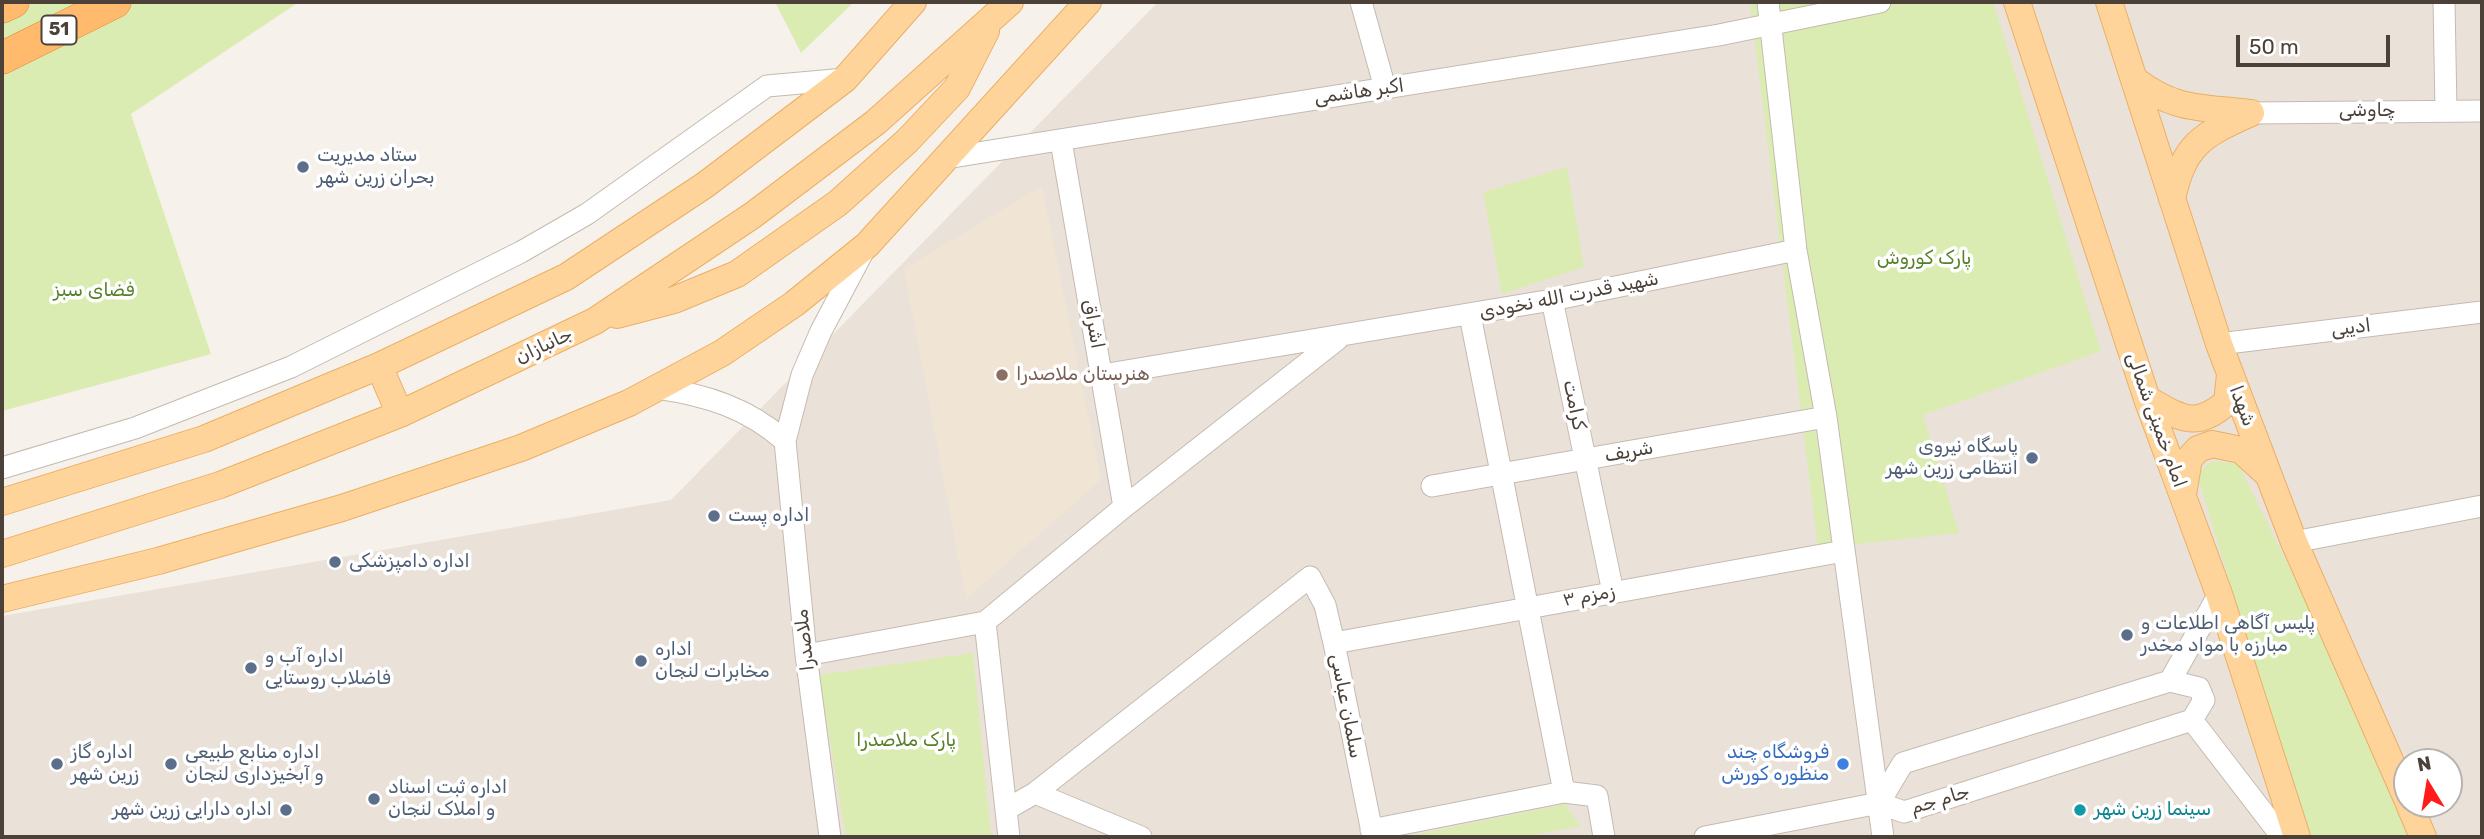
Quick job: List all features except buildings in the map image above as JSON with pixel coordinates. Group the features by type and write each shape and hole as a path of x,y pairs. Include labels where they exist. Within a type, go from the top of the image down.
{"highway":[{"path":"2,7 13,2"},
{"name":"51","path":"2,58 115,2"}],"main road":[{"path":"2,502 204,439 379,366 566,277 705,185 845,79 913,2"},
{"path":"2,599 158,561 342,508 521,448 629,403 657,388 733,346 794,304 867,244 1088,2"},
{"name":"امام خمینی شمالی","path":"2017,2 2147,400 2220,594 2297,837"},
{"name":"شهدا","path":"2109,2 2219,344 2294,542 2393,767"},
{"path":"595,321 674,300 737,274 838,203 907,141 957,88 1001,10"},
{"name":"جانبازان","path":"2,554 220,485 400,414 595,321 752,215 876,122 1001,10"},
{"path":"2136,80 2159,98 2183,105 2251,113"},
{"path":"2172,201 2179,167 2196,146 2213,130 2251,113"},
{"path":"379,366 400,414"},
{"path":"2147,400 2177,416 2192,420 2211,416 2227,402 2231,375"},
{"path":"2183,495 2189,459 2198,449 2212,444 2241,450 2269,476"},
{"path":"2415,818 2423,837"}],"street":[{"path":"1361,2 1385,88"},
{"path":"1768,2 1796,250 1826,416 1883,837"},
{"name":"اکبر هاشمی","path":"946,158 1772,26 1881,2"},
{"path":"2444,2 2446,111"},
{"path":"2,468 135,428 291,367 521,252 587,214 767,86 845,79"},
{"name":"چاوشی","path":"2251,113 2482,111"},
{"name":"اشراق","path":"1061,141 1124,507"},
{"path":"657,388 691,393 745,411 785,441 802,375 867,244"},
{"name":"شهید قدرت الله نخودی","path":"1102,375 1470,315 1796,250"},
{"name":"کرامت","path":"1552,300 1613,592"},
{"name":"ادیبی","path":"2219,344 2482,312"},
{"path":"1470,315 1564,792"},
{"path":"806,655 985,622 1124,507 1340,337"},
{"name":"شریف","path":"1432,486 1826,416"},
{"name":"ملاصدرا","path":"785,441 825,832"},
{"path":"2294,542 2482,506"},
{"name":"زمزم ۳","path":"1334,643 1844,551"},
{"name":"سلمان عباسی","path":"1035,793 1310,577 1325,606 1334,643 1372,834"},
{"path":"2220,594 2170,681 2199,688 2204,701 2192,720 2282,837"},
{"path":"985,622 1009,837"},
{"name":"جام جم","path":"2170,681 1903,763 1879,803 1904,812 2192,720"},
{"path":"1372,834 1564,792 1597,796 1604,837"},
{"path":"1007,810 1035,793 1141,837"},
{"path":"1705,837 1879,803"}],"shaded area":[{"path":"1158,2 2482,2 2482,837 2,837 2,616 671,500"},
{"name":"هنرستان ملاصدرا","path":"1042,186 1101,480 966,599 904,269"}],"green space":[{"name":"فضای سبز","path":"299,2 131,114 211,354 2,411 2,3"},
{"path":"775,2 854,2 801,53"},
{"name":"پارک کوروش","path":"1750,2 1993,2 2101,351 1923,415 1959,533 1818,548"},
{"path":"1567,167 1584,267 1502,294 1483,192"},
{"path":"2212,461 2238,464 2338,666 2393,800 2393,818 2400,818 2408,837 2306,837 2197,474"},
{"name":"پارک ملاصدرا","path":"973,653 991,837 846,837 819,675"},
{"path":"1565,804 1580,826 1522,837 1405,837"}],"place":[{"name":"ستاد مدیریت بحران زرین شهر","path":"303,167"},
{"name":"هنرستان ملاصدرا","path":"1002,375"},
{"name":"پاسگاه نیروی انتظامی زرین شهر","path":"2032,458"},
{"name":"اداره پست","path":"714,516"},
{"name":"اداره دامپزشکی","path":"335,562"},
{"name":"پلیس آگاهی اطلاعات و مبارزه با مواد مخدر","path":"2127,635"},
{"name":"اداره مخابرات لنجان","path":"641,661"},
{"name":"اداره آب و فاضلاب روستایی","path":"251,668"},
{"name":"اداره گاز زرین شهر","path":"57,764"},
{"name":"اداره منابع طبیعی و آبخیزداری لنجان","path":"171,764"},
{"name":"فروشگاه چند منظوره کورش","path":"1843,764"},
{"name":"اداره ثبت اسناد و املاک لنجان","path":"374,799"},
{"name":"اداره دارایی زرین شهر","path":"286,810"},
{"name":"سینما زرین شهر","path":"2080,810"}]}
